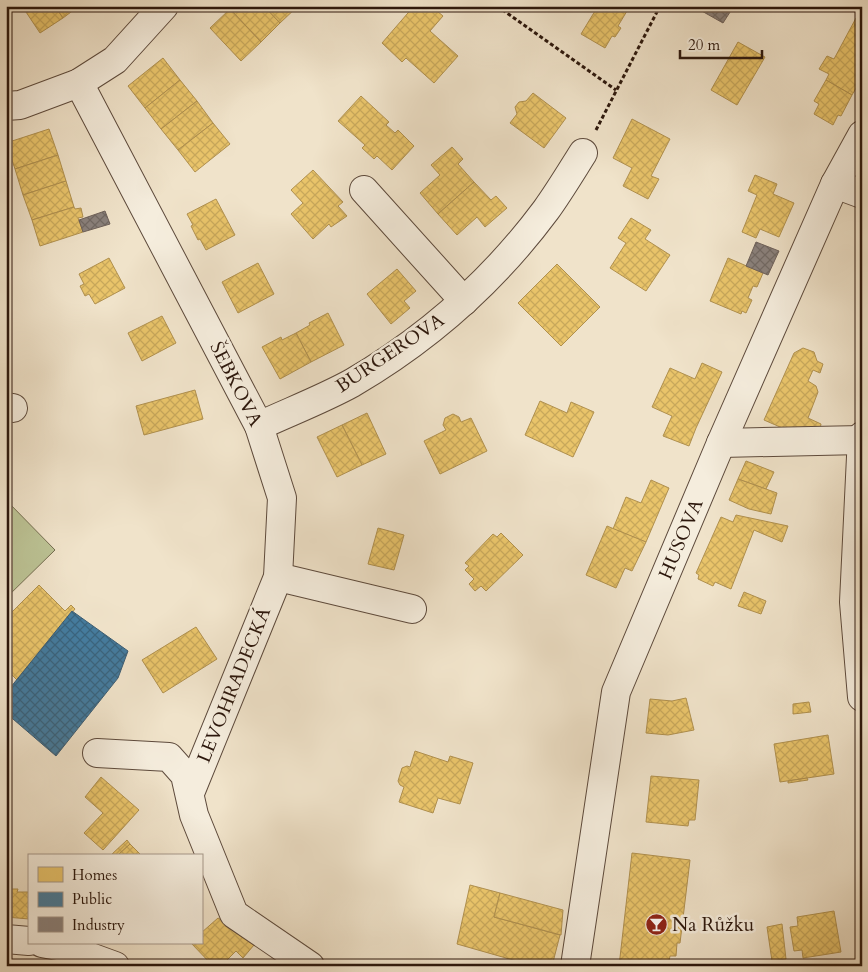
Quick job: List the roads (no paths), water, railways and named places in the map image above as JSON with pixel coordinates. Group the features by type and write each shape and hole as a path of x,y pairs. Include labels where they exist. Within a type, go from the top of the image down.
{"street":[{"path":"6,106 20,105 79,83 115,60 158,15 164,6"},
{"name":"ŠEBKOVA","path":"79,83 259,426 282,498 278,577"},
{"name":"HUSOVA","path":"575,966 616,692 721,443 835,184 862,135"},
{"name":"BURGEROVA","path":"259,426 351,383 420,338 464,301 508,257 546,210 583,153"},
{"path":"835,184 862,194"},
{"name":"BURGEROVA","path":"364,190 464,301"},
{"path":"721,443 861,438 858,602 862,697"},
{"path":"278,577 412,609"},
{"name":"LEVOHRADECKÁ","path":"190,793 278,577"},
{"name":"LEVOHRADECKÁ","path":"97,753 170,757 185,774 194,815 234,914 310,966"},
{"path":"6,939 28,941"},
{"path":"47,944 63,947 115,966"}],"place":[{"name":"Na Růžku","path":"656,925"}]}
